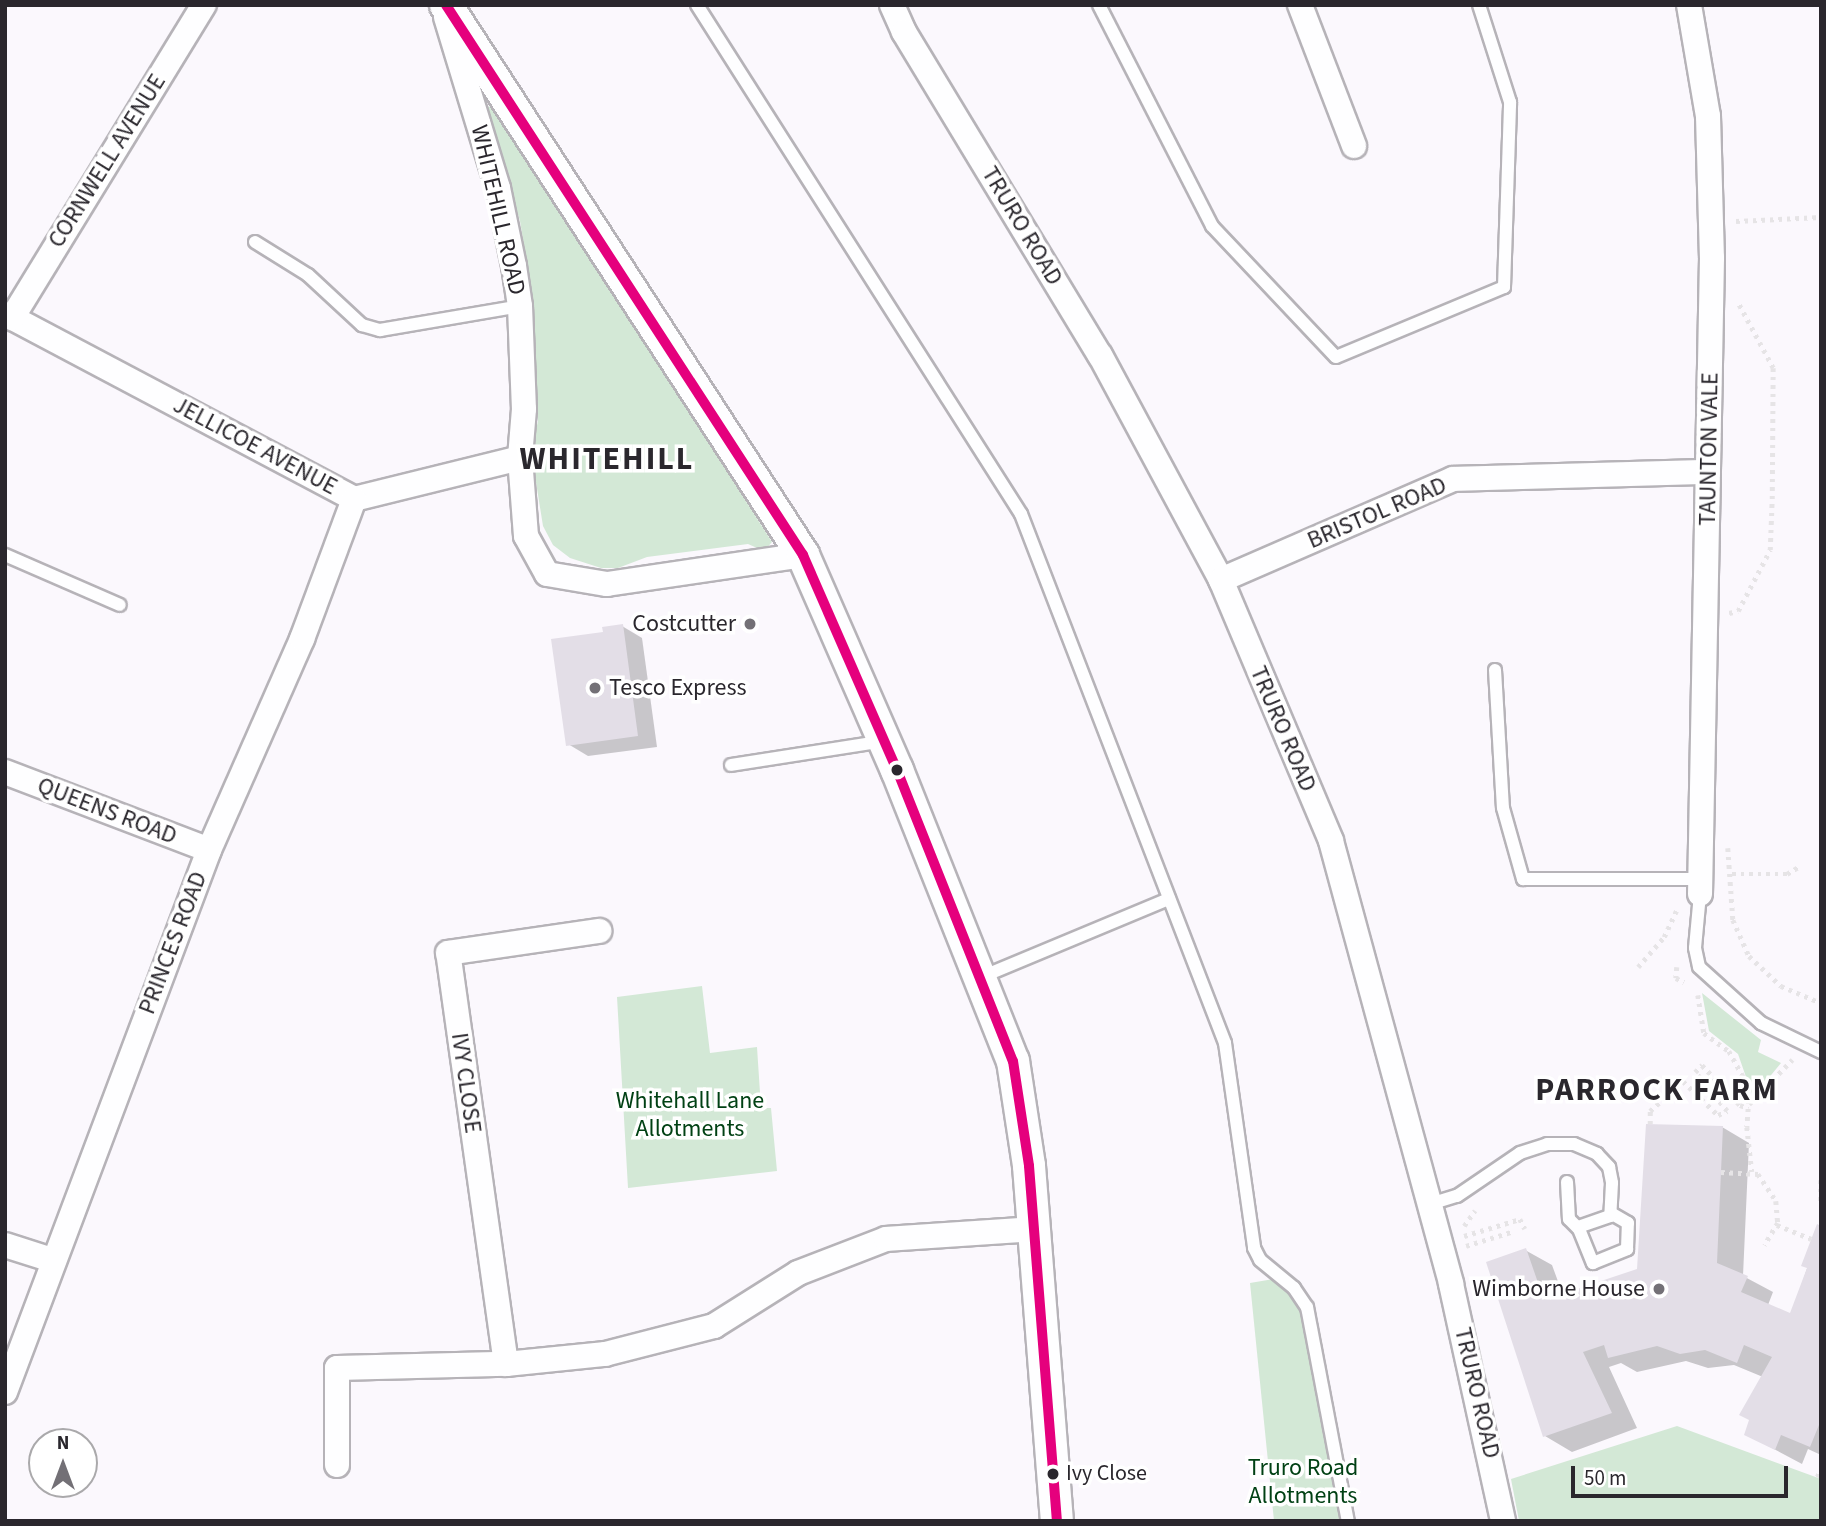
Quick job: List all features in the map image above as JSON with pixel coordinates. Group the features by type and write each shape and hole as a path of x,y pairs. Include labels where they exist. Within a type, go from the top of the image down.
{"street":[{"name":"CORNWELL AVENUE","path":"9,316 204,5"},
{"name":"WHITEHILL ROAD","path":"444,5 498,188 520,306 524,409 520,458 526,536 547,574 607,584 803,555"},
{"path":"444,5 803,555 884,741 1013,1061 1035,1229 1057,1521"},
{"name":"TRURO ROAD","path":"892,5 904,32 1100,355 1221,580 1331,841 1477,1388 1503,1521"},
{"path":"1300,5 1354,146"},
{"name":"TAUNTON VALE","path":"1689,5 1708,116 1711,222 1708,472 1694,884"},
{"name":"JELLICOE AVENUE","path":"9,316 355,499 520,458"},
{"name":"BRISTOL ROAD","path":"1221,580 1453,479 1708,472"},
{"name":"PRINCES ROAD","path":"5,1392 52,1260 209,850 302,639 355,499"},
{"name":"QUEENS ROAD","path":"5,772 209,850"},
{"name":"IVY CLOSE","path":"506,1364 448,953 599,931"},
{"path":"337,1465 337,1368 506,1364 605,1354 714,1326 798,1273 886,1239 1035,1229"},
{"path":"5,1245 52,1260"}],"lane":[{"path":"697,5 1021,514 1225,1043 1254,1248 1260,1260 1294,1288 1307,1307 1348,1521"},
{"path":"1099,5 1212,226 1336,357 1504,287 1510,102 1479,5"},
{"path":"255,242 308,275 362,325 380,330 520,306"},
{"path":"5,555 120,605"},
{"path":"1495,670 1503,808 1523,878 1694,884 1695,948 1698,965 1755,1018 1821,1052"},
{"path":"731,765 884,741"},
{"path":"979,978 1169,899"},
{"path":"1430,1204 1457,1196 1520,1153 1568,1143 1589,1148 1609,1167 1611,1213"},
{"path":"1567,1182 1567,1212 1578,1227 1592,1263 1623,1253 1628,1223 1611,1213"},
{"path":"1578,1227 1611,1213"}],"path":[{"path":"1711,222 1821,217"},
{"path":"1729,613 1738,610 1770,550 1773,423 1773,368 1741,305 1733,303"},
{"path":"1732,874 1787,874 1798,867"},
{"path":"1638,967 1672,921 1694,884"},
{"path":"1734,891 1733,920 1753,960 1789,991 1821,1003"},
{"path":"1677,962 1676,978 1698,995 1704,1033 1734,1057 1749,1106 1752,1172"},
{"path":"1650,1124 1650,1111 1683,1081 1718,1115 1727,1111 1695,1072 1702,1065 1740,1105 1749,1106"},
{"path":"1749,1106 1787,1065"},
{"path":"1721,1172 1752,1172 1759,1175 1777,1202 1777,1225 1765,1245"},
{"path":"1821,1180 1821,1205"},
{"path":"1479,1205 1459,1236 1463,1250 1514,1231"},
{"path":"1459,1236 1520,1219 1525,1229"},
{"path":"1777,1225 1811,1239"},
{"path":"1817,1477 1821,1469"}],"green space":[{"path":"494,106 772,542 764,551 748,544 647,557 618,568 601,568 570,558 553,545 543,526 531,451 538,421 531,288 520,221 485,107"},
{"name":"Whitehall Lane Allotments","path":"702,986 710,1053 757,1047 761,1108 771,1108 777,1171 628,1188 617,997"},
{"path":"1702,993 1761,1040 1758,1052 1781,1063 1753,1097 1738,1054 1709,1031"},
{"name":"Truro Road Allotments","path":"1274,1279 1283,1283 1304,1311 1344,1521 1274,1521 1250,1283"},
{"path":"1677,1426 1821,1479 1821,1521 1519,1521 1511,1479"}],"building":[{"name":"Tesco Express","path":"623,624 638,736 566,746 551,639 603,632 602,627"},
{"name":"Wimborne House","path":"1646,1124 1723,1126 1717,1263 1748,1276 1741,1292 1790,1313 1807,1268 1801,1266 1817,1224 1821,1226 1821,1420 1810,1447 1781,1435 1775,1450 1744,1435 1749,1420 1739,1415 1772,1357 1744,1345 1737,1363 1705,1350 1680,1354 1657,1346 1608,1358 1604,1345 1583,1352 1612,1413 1543,1437 1486,1262 1526,1248 1544,1300 1637,1269"}],"transit line":[{"path":"446,5 803,555 897,770 1013,1061 1029,1166 1057,1521"}],"place":[{"name":"Costcutter","path":"750,624"},
{"name":"Tesco Express","path":"595,688"},
{"name":"Wimborne House","path":"1659,1289"},
{"name":"Ivy Close","path":"1053,1474"}],"district":[{"name":"WHITEHILL","path":"607,459"},
{"name":"PARROCK FARM","path":"1657,1090"}]}
